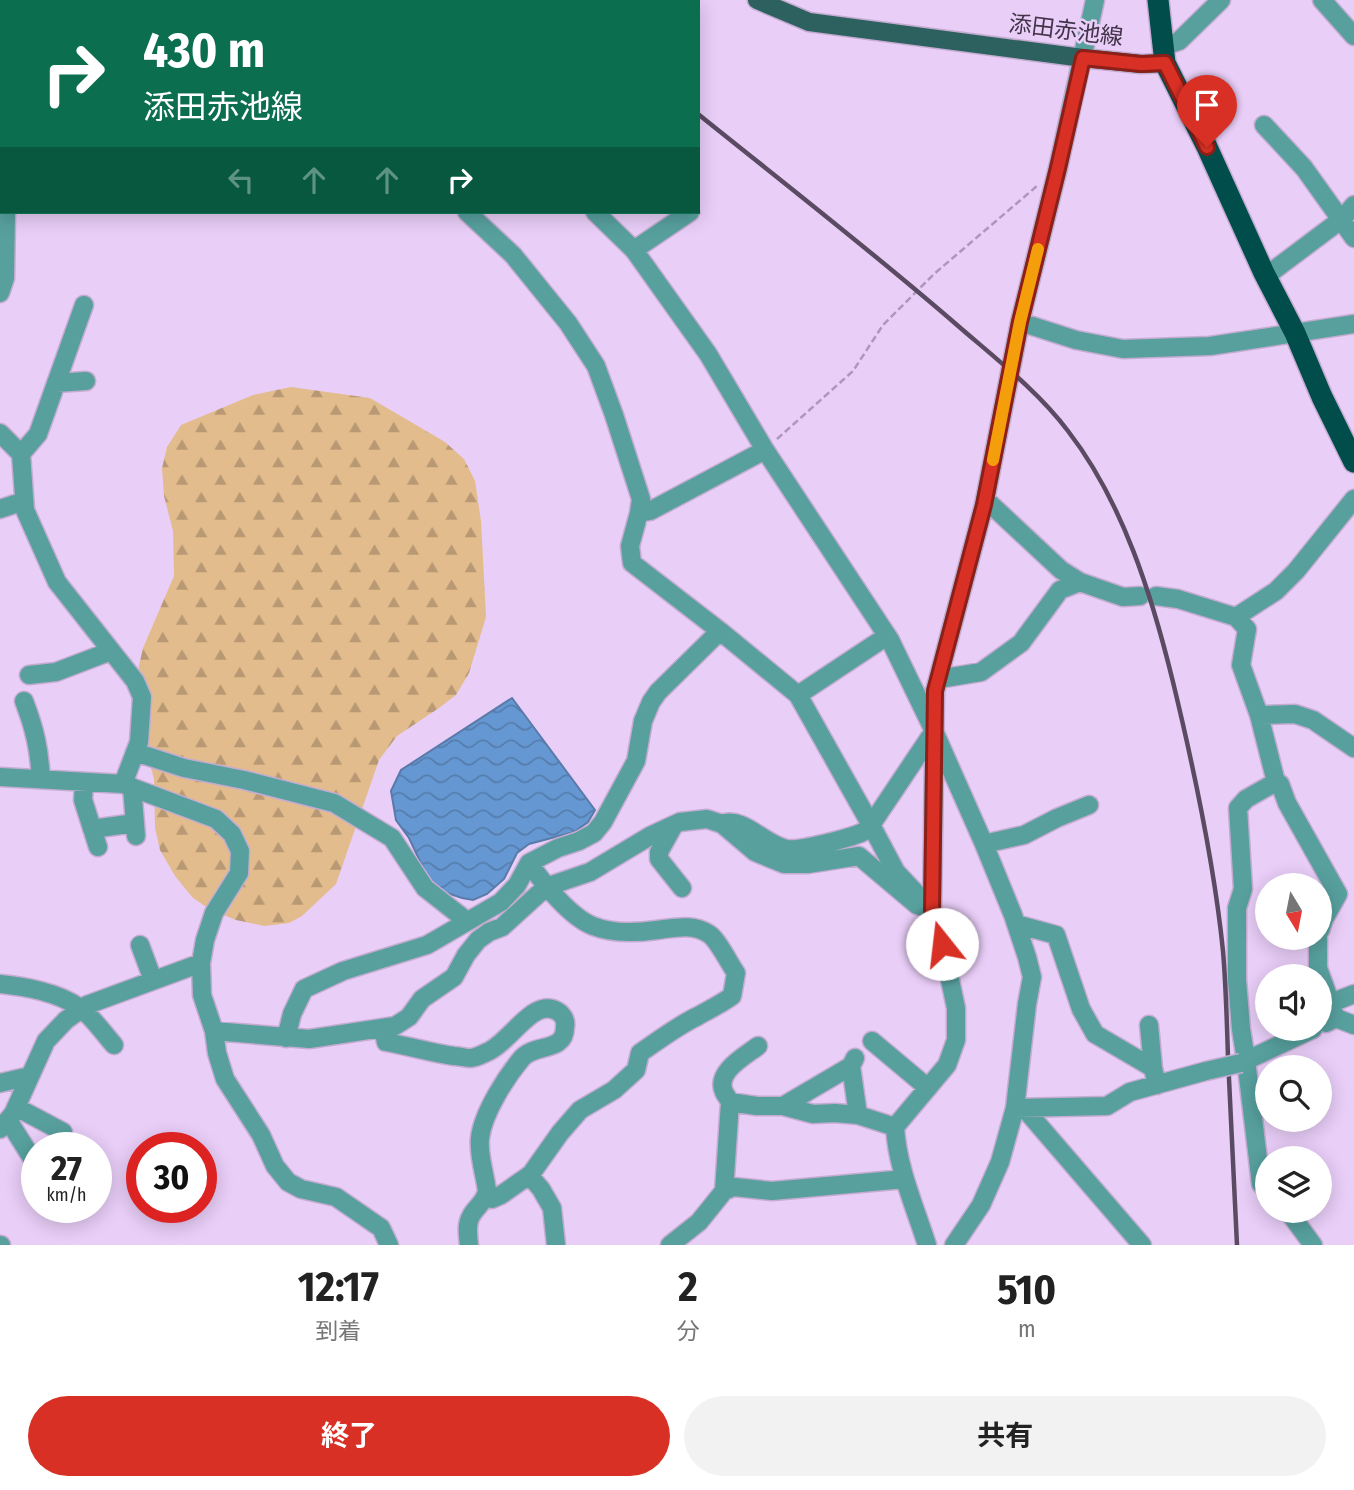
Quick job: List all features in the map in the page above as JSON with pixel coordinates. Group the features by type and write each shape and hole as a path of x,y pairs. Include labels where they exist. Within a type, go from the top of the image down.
{"highway":[{"path":"1158,0 1164,55 1354,461"}],"main road":[{"name":"添田赤池線","path":"757,0 808,22 1141,64 1164,55"}],"street":[{"path":"932,910 935,691 985,499 1020,322 1095,0"},
{"path":"1164,55 1221,0"},
{"path":"1322,0 1354,36"},
{"path":"1264,125 1304,168 1354,238"},
{"path":"1266,276 1342,219 1354,205"},
{"path":"0,293 5,278 6,214"},
{"path":"469,214 513,256 568,323 596,366 641,499 630,546 632,563 798,695 897,872 932,910 938,923 956,1008 956,1040 947,1065 895,1127 905,1180 927,1245"},
{"path":"596,214 634,250 708,354 765,450 887,636 934,731 1016,924 1032,977 1027,1004 1020,1108 981,1205 954,1245"},
{"path":"634,250 687,214"},
{"path":"21,454 38,434 84,305"},
{"path":"1020,322 1076,340 1123,349 1210,346 1354,324"},
{"path":"56,383 86,382"},
{"path":"0,433 21,454 24,510 57,582 135,681 142,698 139,742 127,786 135,830 92,829"},
{"path":"639,513 650,511 765,450"},
{"path":"985,499 1060,570 1080,582 1123,597 1178,599 1236,617 1247,629 1241,665 1259,715 1276,782 1280,784 1287,803 1346,891 1332,909"},
{"path":"1236,617 1276,591 1354,499"},
{"path":"0,509 24,501"},
{"path":"939,678 981,672 1021,643 1060,590 1080,582"},
{"path":"286,1038 292,1014 303,989 343,971 427,945 501,902 517,885 529,863 594,833 603,822 636,761 643,721 651,702 720,631"},
{"path":"798,695 887,636"},
{"path":"29,675 56,672 111,650"},
{"path":"24,701 34,727 41,779"},
{"path":"1259,715 1295,714 1314,720 1354,748"},
{"path":"722,824 738,823 770,843 787,849 804,849 862,832 871,825 934,731"},
{"path":"135,752 184,768 334,803 393,838 425,888 467,921"},
{"path":"0,777 127,786 216,819 232,834 240,851 239,873 214,913 201,963 202,995 225,1079 261,1135 275,1166 288,1182 302,1189 335,1197 381,1228 389,1245"},
{"path":"84,782 83,800 98,847"},
{"path":"1255,1146 1243,1061 1237,980 1237,908 1243,888 1238,808 1246,799 1276,782"},
{"path":"984,844 1024,835 1088,805"},
{"path":"214,1031 309,1039 395,1026 410,1017 422,999 454,977 478,940 502,927 546,887 590,872 650,836 680,822 707,819 722,824 755,852 784,864 808,864 859,856 917,905 932,910"},
{"path":"674,825 659,852 659,859 682,888"},
{"path":"486,1197 492,1199 501,1195 529,1175 580,1110 614,1090 636,1070 639,1053 733,996 736,973 711,935 698,928 680,927 620,933 592,925 569,909 546,887 529,863"},
{"path":"1016,924 1056,935 1081,1009 1095,1034 1155,1076"},
{"path":"140,945 153,980"},
{"path":"1318,950 1318,968 1334,1010 1354,1025"},
{"path":"8,1119 46,1041 66,1020 87,1005 201,963"},
{"path":"0,984 61,998 82,1008 114,1045"},
{"path":"1332,1012 1354,994"},
{"path":"383,1028 386,1042 471,1058 487,1052 507,1038 538,1010 550,1009 560,1013 565,1022 562,1041 557,1045 528,1052 492,1102 480,1138 487,1191 486,1197 470,1217 467,1233 469,1245"},
{"path":"1149,1025 1155,1076"},
{"path":"872,1041 928,1088"},
{"path":"1020,1108 1107,1106 1155,1076 1206,1071 1243,1061 1287,1041"},
{"path":"724,1191 730,1102 722,1084 724,1076 732,1066 758,1046"},
{"path":"783,1106 853,1062 858,1115"},
{"path":"0,1083 30,1076"},
{"path":"730,1102 783,1106 813,1114 858,1115 895,1127"},
{"path":"1020,1108 1142,1245"},
{"path":"8,1119 63,1132"},
{"path":"8,1119 21,1139"},
{"path":"529,1175 552,1208 556,1245"},
{"path":"670,1245 699,1222 724,1191 734,1187 772,1191 905,1180"},
{"path":"1297,1223 1313,1245"}],"path":[{"path":"765,450 853,370 883,325 934,274 1058,168"}],"green space":[{"path":"291,387 370,398 445,442 464,459 475,481 481,521 486,617 469,673 456,695 397,736 379,760 336,884 302,916 289,923 264,926 236,920 209,909 192,897 175,876 160,850 155,828 154,779 136,710 136,679 143,648 174,576 173,531 164,496 162,468 167,447 181,425 253,395"}],"water":[{"path":"512,698 595,810 588,822 574,832 529,844 517,853 504,879 487,894 473,900 462,898 438,890 427,876 409,838 396,820 391,791 401,770"}],"railway":[{"path":"700,116 893,271 1030,389 1068,431 1105,488 1120,519 1145,584 1165,649 1209,850 1225,978 1237,1245"}],"slow traffic":[{"path":"993,460 1020,322 1038,249"}],"route":[{"path":"942,944 932,910 935,691 984,505 1020,322 1083,58 1141,64 1165,63 1207,147"}]}
